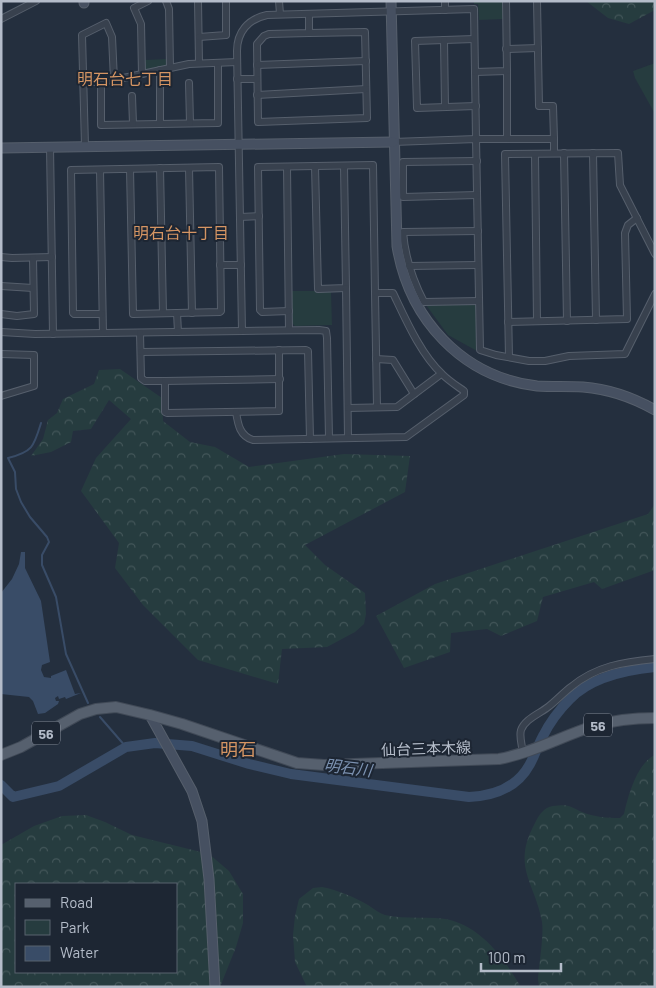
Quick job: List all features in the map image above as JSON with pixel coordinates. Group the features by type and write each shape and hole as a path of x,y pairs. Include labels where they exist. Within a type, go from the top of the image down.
{"main road":[{"name":"仙台三本木線","path":"1,755 21,747 80,714 116,707 150,714 271,755 309,764 484,761 526,752 606,722 634,718 655,718"}],"street":[{"path":"1,19 36,1"},
{"path":"142,74 141,24 134,8 148,1"},
{"path":"166,1 169,9 170,68"},
{"path":"198,1 199,63"},
{"path":"199,37 226,35 226,1"},
{"path":"279,1 280,14"},
{"path":"445,1 445,10"},
{"path":"506,1 507,139"},
{"path":"537,1 539,106 552,106 554,153"},
{"path":"391,6 395,228 399,260 415,302 437,333 449,346 470,361 492,373 507,379 538,386 584,387 607,390 640,402 655,410"},
{"path":"242,331 237,79 238,40 246,26 257,17 280,14 309,14 391,6 445,10 474,9 480,350 496,356 529,361 545,361 569,356 625,354 655,294"},
{"path":"309,14 309,33"},
{"path":"85,146 82,35 106,23 112,37 114,80"},
{"path":"366,32 367,118 258,122 257,44 264,36 269,34 309,33 366,32"},
{"path":"474,39 415,41 417,108 476,106"},
{"path":"444,40 446,107"},
{"path":"506,49 538,48"},
{"path":"257,65 366,61"},
{"path":"83,83 114,80 199,63 237,62"},
{"path":"101,82 101,125 218,123 218,63"},
{"path":"160,70 160,124"},
{"path":"475,72 507,71"},
{"path":"237,79 257,79"},
{"path":"189,83 190,124"},
{"path":"257,95 366,89"},
{"path":"132,96 133,124"},
{"path":"1,148 554,139"},
{"path":"50,147 54,334"},
{"path":"564,153 567,321"},
{"path":"593,153 596,320"},
{"path":"509,357 505,154 618,153 620,185 655,254"},
{"path":"535,154 537,321"},
{"path":"477,161 403,162 403,197 477,195"},
{"path":"289,311 262,312 260,310 258,167 373,165 377,407"},
{"path":"287,166 289,330"},
{"path":"315,166 318,288 346,288"},
{"path":"344,166 348,438"},
{"path":"102,314 73,313 71,170 219,167 221,311 133,314 130,169"},
{"path":"160,168 163,313"},
{"path":"190,168 192,312"},
{"path":"100,170 103,333"},
{"path":"240,217 259,216"},
{"path":"508,322 627,320 625,233 628,225 637,218"},
{"path":"478,231 403,232 409,266 424,302 479,301"},
{"path":"1,257 52,257"},
{"path":"1,314 33,316 33,258"},
{"path":"220,266 241,265"},
{"path":"409,266 478,265"},
{"path":"1,286 33,288"},
{"path":"236,412 242,433 249,439 408,436 464,394 464,391 441,374 416,340 394,292 375,293"},
{"path":"177,313 178,332"},
{"path":"1,332 54,334 323,330 327,334 329,438"},
{"path":"140,333 141,378 145,381 280,379"},
{"path":"165,381 165,412 167,413 279,412 279,350"},
{"path":"141,352 308,351 310,439"},
{"path":"1,354 34,355 34,386 1,396"},
{"path":"376,359 393,360 414,394"},
{"path":"348,408 397,407 441,374"},
{"path":"526,752 520,736 525,724 572,686 591,673 605,667 622,662 655,658"},
{"path":"150,714 192,791 202,821 208,864 215,987"}],"green space":[{"path":"474,1 503,1 504,19 479,20 478,4 474,4"},
{"path":"586,1 655,1 655,10 629,24 608,18"},
{"path":"167,59 166,66 147,71 145,68 144,60"},
{"path":"655,63 655,114 633,71"},
{"path":"291,291 331,291 332,325 295,326 292,323"},
{"path":"473,303 477,306 477,351 448,335 426,305"},
{"path":"120,369 162,398 163,421 190,442 215,447 249,467 344,454 410,456 405,492 305,545 325,565 365,593 366,614 364,624 355,632 327,647 282,649 278,684 198,660 143,605 115,568 119,543 81,491 96,458 131,419 109,400 91,429 73,431 71,442 51,452 31,456 43,439 48,420 57,413 63,399 94,384 99,370"},
{"path":"655,504 655,570 602,589 594,582 543,597 537,621 501,636 487,629 451,633 450,652 404,668 376,616 435,584 648,514"},
{"path":"655,755 655,987 539,987 542,922 525,863 528,838 535,823 544,810 558,805 569,806 596,816 620,818 624,814 638,772"},
{"path":"86,815 132,835 209,854 229,871 243,894 243,923 236,947 220,987 1,987 1,845 34,826 62,816"},
{"path":"322,887 352,897 385,915 435,918 450,920 463,925 475,932 496,951 521,987 307,987 295,962 293,935 295,916 299,899 313,888"}],"water":[{"path":"21,552 25,552 25,568 41,601 50,662 42,665 41,670 44,677 51,678 51,676 66,670 75,694 81,693 66,699 65,697 59,699 58,696 55,698 56,701 59,701 58,704 45,713 38,714 33,701 29,697 1,694 1,593 12,579 19,564"}],"waterway":[{"path":"41,423 31,447 23,453 8,458 15,472 16,489 21,502 49,542 42,555 42,565 56,597 66,654 88,703"},
{"name":"明石川","path":"1,785 13,797 59,786 126,747 155,743 192,746 249,764 291,774 469,797 487,795 512,785 525,772 552,721 578,691 609,676 655,667"},
{"path":"100,717 126,747"}],"district":[{"name":"明石台七丁目","path":"125,78"},
{"name":"明石台十丁目","path":"181,232"},
{"name":"明石","path":"238,749"}]}
